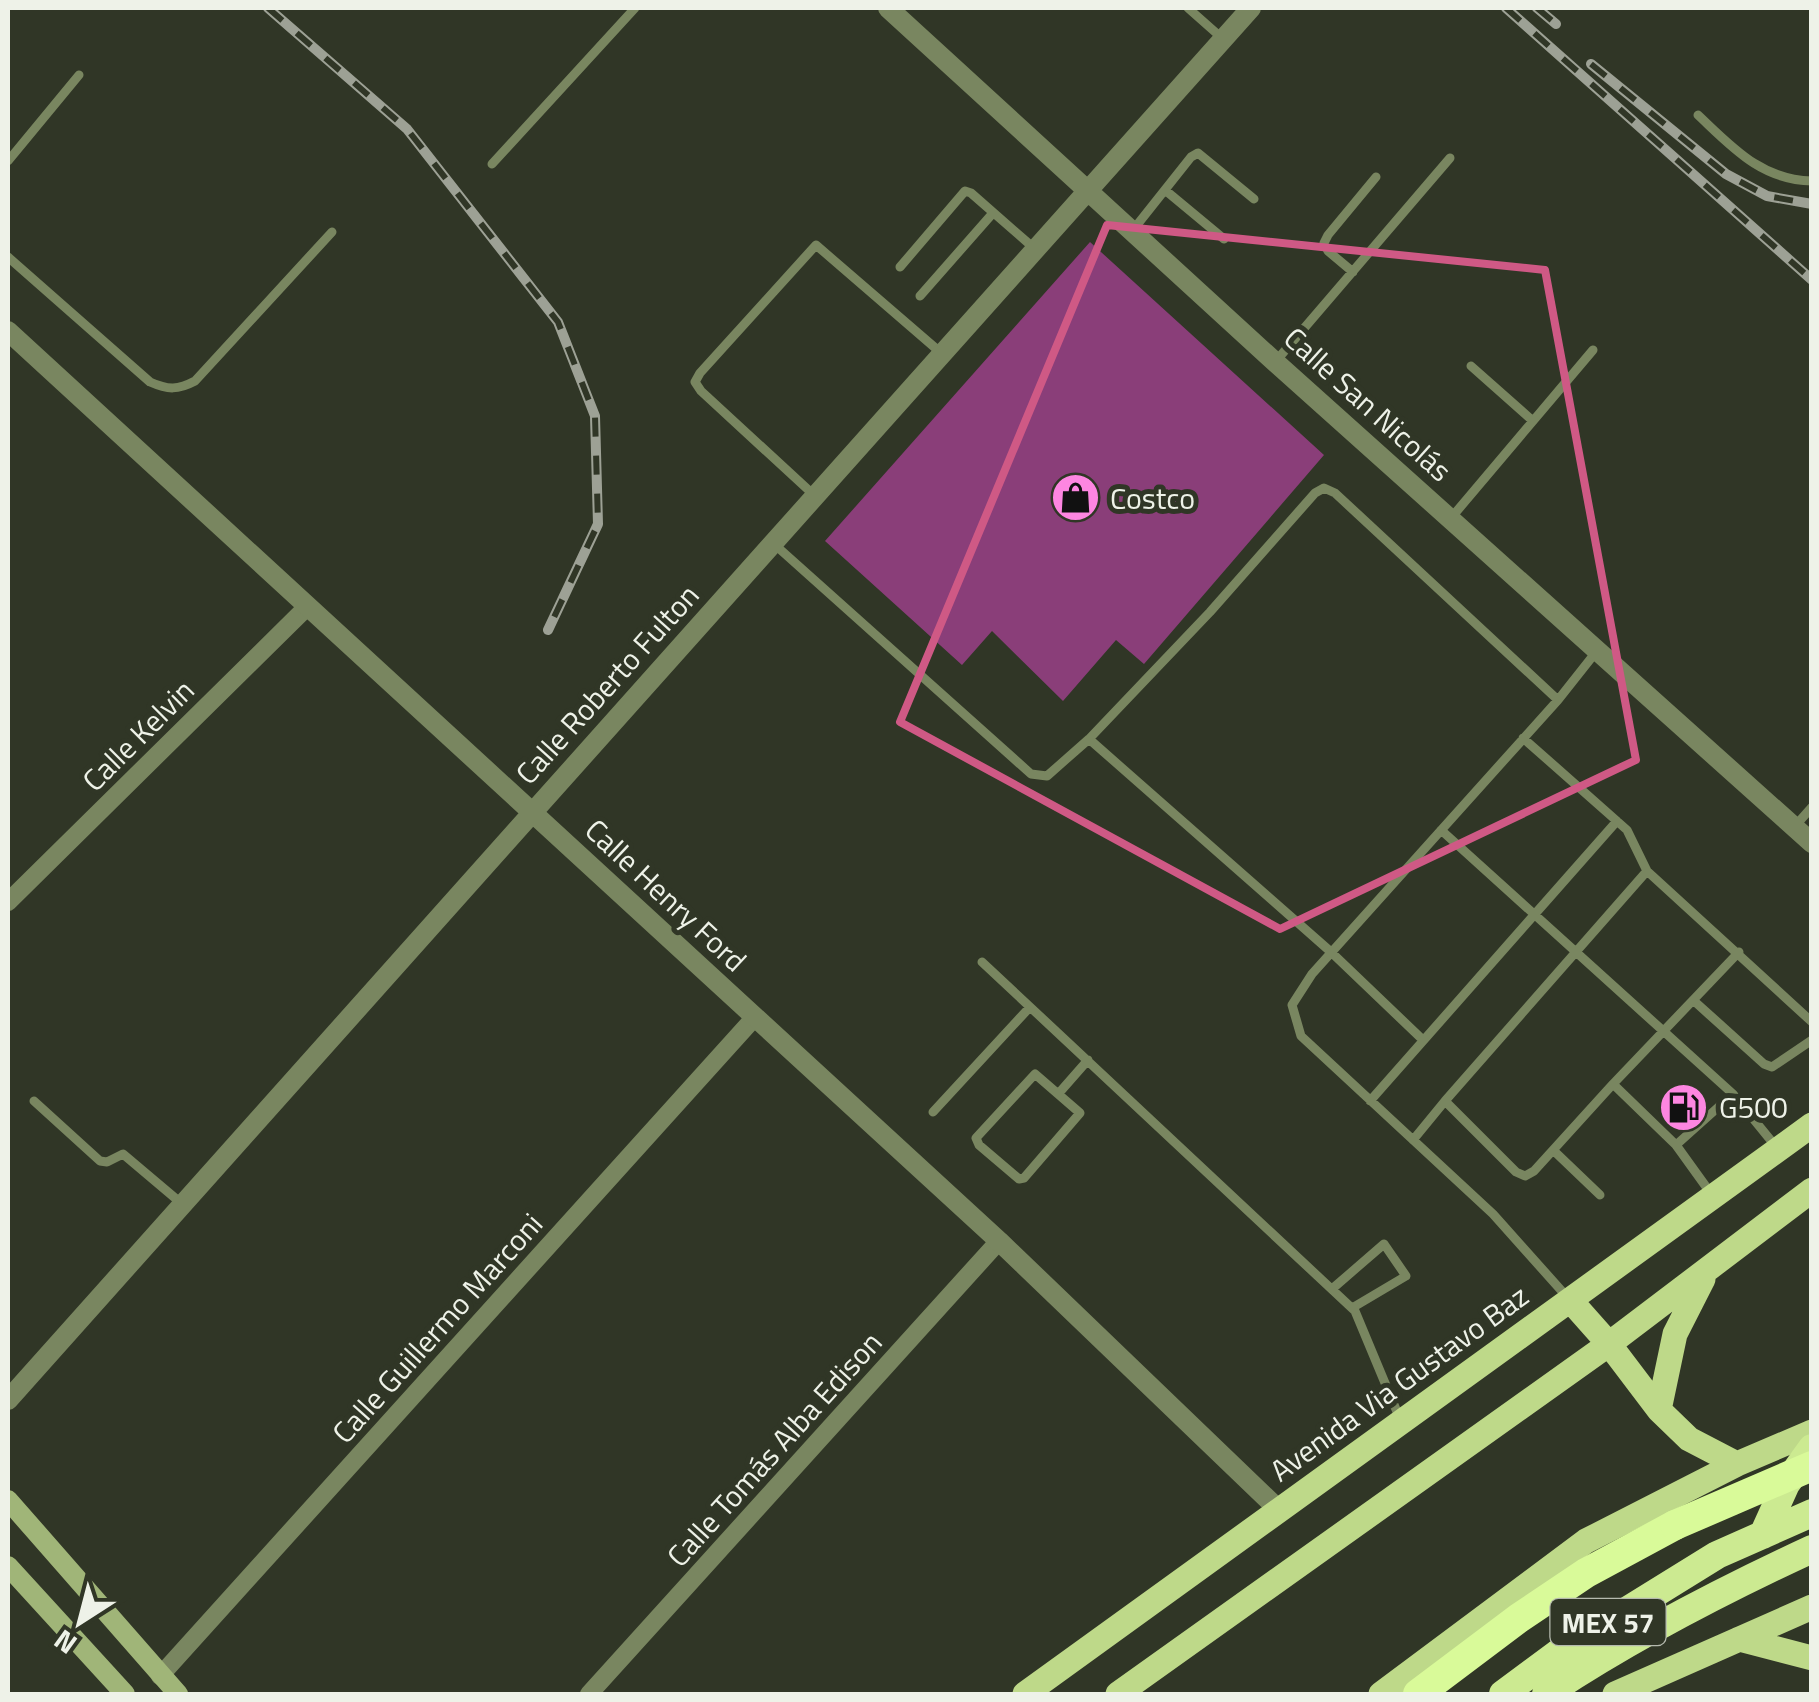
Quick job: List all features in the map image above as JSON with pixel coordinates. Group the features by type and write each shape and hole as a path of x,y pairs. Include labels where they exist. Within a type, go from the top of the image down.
{"highway":[{"path":"1764,1535 1786,1484 1812,1448"},
{"path":"1418,1694 1586,1573 1675,1525 1812,1466"},
{"name":"MEX 57","path":"1503,1694 1557,1654 1701,1565 1812,1513"},
{"name":"MEX 57","path":"1546,1694 1610,1651 1722,1591 1812,1549"}],"main road":[{"name":"Avenida Via Gustavo Baz","path":"1025,1694 1812,1124"},
{"path":"1118,1694 1610,1344 1812,1190"},
{"path":"1659,1410 1675,1334 1708,1271"},
{"path":"1570,1300 1610,1344 1659,1410 1689,1439 1737,1464"},
{"path":"1381,1694 1586,1541 1737,1464 1812,1432"},
{"path":"8,1500 178,1694"},
{"path":"8,1566 125,1694"},
{"path":"1615,1694 1812,1607"},
{"path":"1739,1639 1812,1658"}],"street":[{"name":"Calle San Nicolás","path":"888,8 1596,652 1812,842"},
{"name":"Calle Roberto Fulton","path":"8,1400 1251,8"},
{"name":"Calle Henry Ford","path":"8,331 1000,1241 1278,1510"},
{"name":"Calle Kelvin","path":"8,902 307,607"},
{"name":"Calle Guillermo Marconi","path":"160,1676 755,1017"},
{"name":"Calle Tomás Alba Edison","path":"589,1694 1000,1241"}],"lane":[{"path":"492,164 635,8"},
{"path":"1188,8 1223,39"},
{"path":"8,162 79,74"},
{"path":"1698,116 1747,161 1768,173 1812,180"},
{"path":"1133,230 1191,157 1198,154 1254,199"},
{"path":"1276,362 1450,158"},
{"path":"1353,272 1324,243 1376,177"},
{"path":"1165,190 1224,239"},
{"path":"900,267 960,194 971,193 1035,250"},
{"path":"920,296 993,213"},
{"path":"8,256 150,382 165,389 181,389 195,381 332,232"},
{"path":"814,496 695,382 738,331 816,246 942,353"},
{"path":"1450,518 1593,350"},
{"path":"1471,366 1533,421"},
{"path":"773,543 1032,774 1047,776 1090,739 1210,612 1315,492 1324,488 1335,493 1558,700"},
{"path":"1570,1300 1493,1214 1301,1036 1292,1005 1312,974 1558,700 1596,652"},
{"path":"1523,738 1627,830 1647,871 1812,1022"},
{"path":"1090,739 1331,952 1422,1040"},
{"path":"1794,828 1812,808"},
{"path":"1370,1101 1617,822"},
{"path":"1441,830 1734,1094 1779,1150"},
{"path":"1412,1140 1647,871"},
{"path":"1445,1101 1516,1172 1525,1176 1534,1172 1739,952"},
{"path":"982,962 1352,1308 1401,1422"},
{"path":"1693,1000 1772,1067 1812,1040"},
{"path":"933,1112 1030,1007"},
{"path":"1059,1093 1088,1060"},
{"path":"1041,1076 1059,1093 1080,1113 1079,1118 1024,1178 1014,1177 979,1145 978,1132 1030,1077 1041,1076"},
{"path":"1613,1084 1676,1145 1714,1197"},
{"path":"1676,1145 1734,1094"},
{"path":"34,1101 100,1161 123,1154 182,1204"},
{"path":"1553,1150 1600,1195"},
{"path":"1332,1289 1384,1244 1406,1276 1352,1308"}],"highlighted area":[{"path":"1107,225 1545,270 1636,760 1280,929 900,722"}],"building":[{"name":"Costco","path":"1090,242 1324,455 1144,664 1116,640 1063,701 992,631 962,665 825,541"},
{"name":"G500","path":"1687,1084 1707,1102 1681,1130 1662,1112"}],"railway":[{"path":"268,8 407,129 558,322 595,416 598,524 548,630"},
{"path":"1506,8 1812,280"},
{"path":"1537,8 1556,24"},
{"path":"1591,64 1726,174 1767,196 1812,204"}],"place":[{"name":"Costco","path":"1075,498"},
{"name":"G500","path":"1684,1107"}]}
